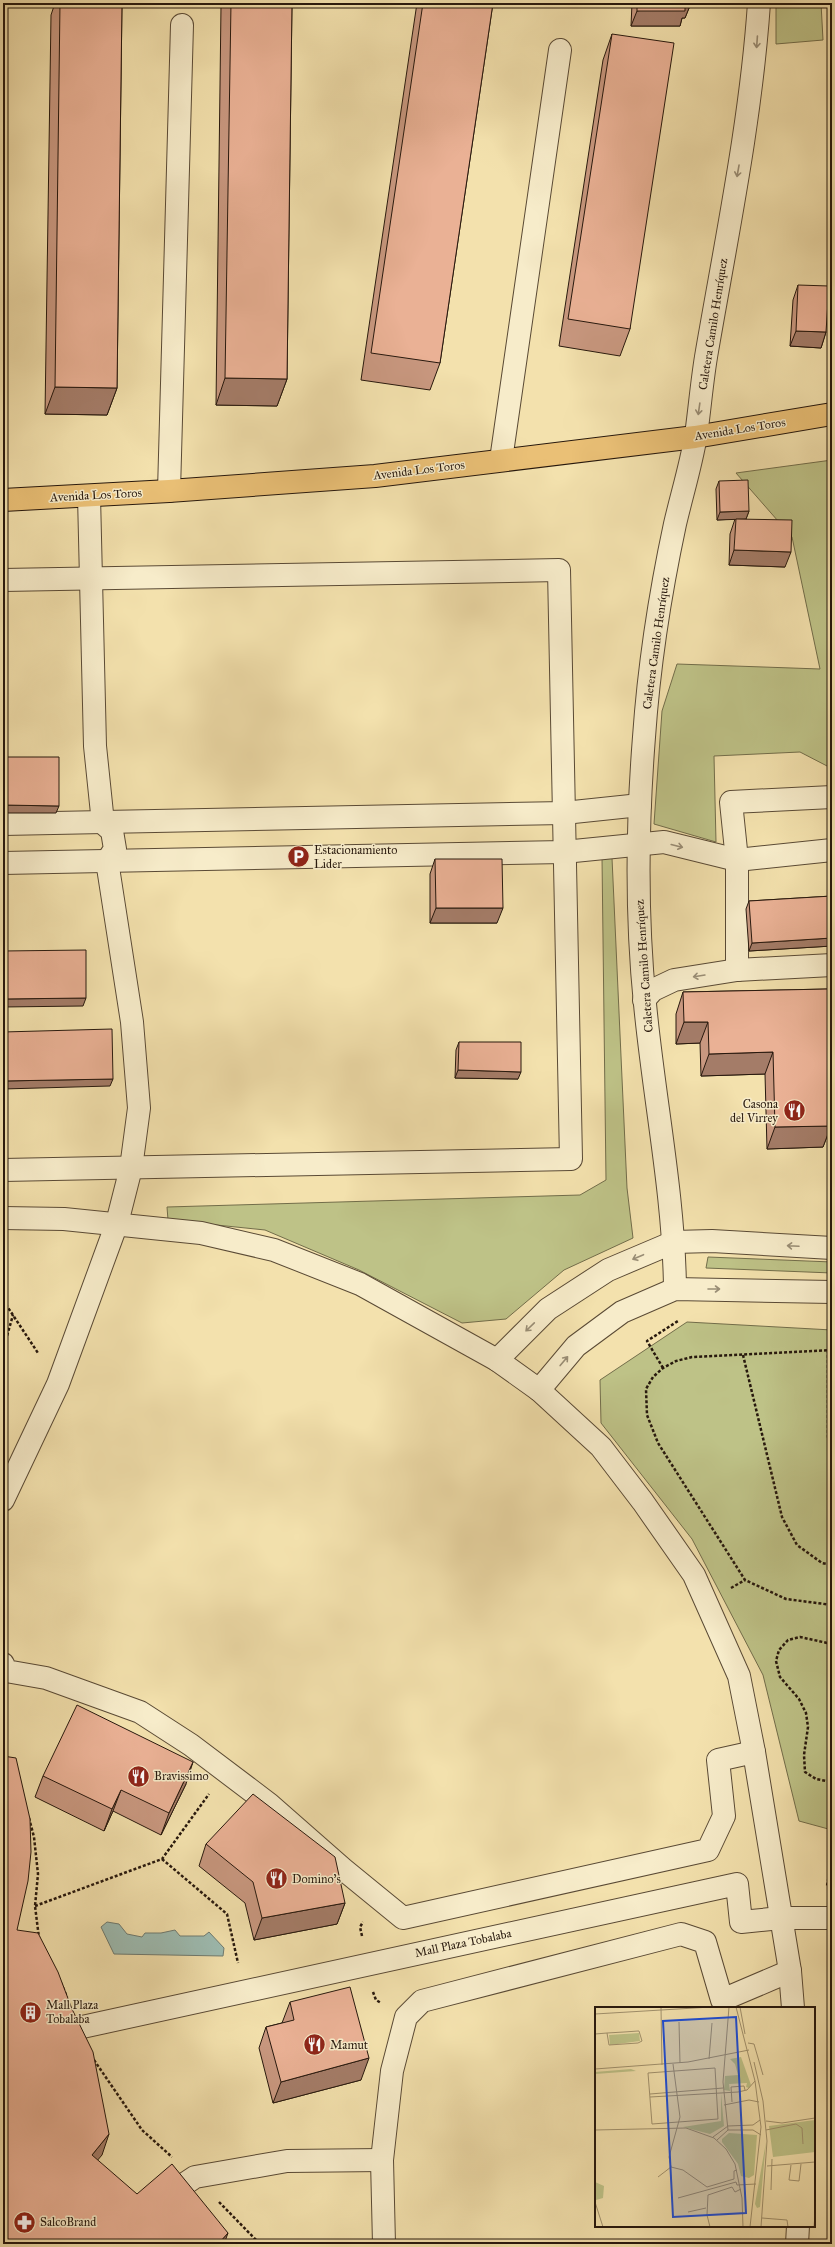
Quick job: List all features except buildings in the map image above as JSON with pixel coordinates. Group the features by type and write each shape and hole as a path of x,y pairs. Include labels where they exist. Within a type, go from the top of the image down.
{"main road":[{"name":"Avenida Los Toros","path":"3,500 169,491 375,476 695,437 832,414"}],"street":[{"name":"Caletera Camilo Henríquez","path":"675,1289 674,1242 644,1000 638,846 640,805 651,665 675,526 695,437 706,356 748,114 756,55 759,3"},
{"path":"169,491 182,25"},
{"path":"501,460 560,50"},
{"path":"3,1500 58,1384 117,1223 131,1168 139,1108 132,1022 107,861 115,849 112,831 103,823 95,746 89,496"},
{"path":"3,580 559,570 571,1159 3,1170"},
{"path":"737,970 737,860 732,802 832,797"},
{"path":"3,824 564,813 640,805"},
{"path":"3,863 564,852 638,846 664,842 737,860 832,850"},
{"path":"644,1000 653,990 674,980 737,970 832,965"},
{"path":"3,1218 117,1223 201,1232 274,1250 360,1284 497,1360 539,1390 601,1447 694,1575 739,1676 754,1752 780,1918 790,1971 793,2007"},
{"path":"497,1360 548,1309 608,1270 674,1242 712,1241 832,1248"},
{"path":"539,1390 576,1346 622,1312 675,1289 832,1292"},
{"path":"4,1670 46,1678 140,1712 191,1744 269,1804 343,1869 403,1918 708,1850 724,1816 718,1760 754,1752"},
{"name":"Mall Plaza Tobalaba","path":"64,2031 737,1884 741,1922 780,1918 832,1918"},
{"path":"384,2244 382,2160 392,2071 406,2017 422,2001 682,1934 705,1942 722,2000 790,1971"},
{"path":"171,2194 195,2177 287,2160 382,2160"},
{"path":"797,2244 798,2227"}],"path":[{"path":"3,1300 58,1384"},
{"path":"3,1350 13,1315"},
{"path":"662,1368 647,1341 681,1320"},
{"path":"832,1452 828,1437 830,1350 692,1357 676,1361 662,1368 653,1377 646,1389 646,1415 658,1444 745,1580 786,1599 832,1605"},
{"path":"743,1355 782,1517 797,1545 822,1563 832,1565"},
{"path":"832,1644 800,1637 788,1640 779,1650 776,1661 780,1677 799,1699 806,1712 808,1727 804,1755 806,1772 816,1779 832,1782"},
{"path":"35,1906 162,1859 226,1772"},
{"path":"832,1858 827,1886 832,1886"},
{"path":"162,1859 227,1914 245,1991"}],"green space":[{"path":"776,3 821,3 823,40 776,44"},
{"path":"832,460 832,767 829,767 800,752 714,756 716,842 654,824 662,711 677,664 820,669 792,537 736,473"},
{"path":"602,858 612,858 627,1188 633,1238 564,1270 506,1319 462,1323 359,1270 265,1230 168,1220 167,1207 580,1195 606,1180"},
{"path":"708,1257 832,1262 832,1273 706,1268"},
{"path":"687,1322 832,1330 832,1830 799,1821 763,1675 692,1539 601,1423 600,1380"}],"water":[{"path":"107,1922 119,1924 127,1934 142,1937 145,1933 161,1933 175,1930 180,1936 204,1936 209,1932 224,1948 223,1956 114,1954 101,1927"}],"place":[{"name":"Estacionamiento Lider","path":"299,857"},
{"name":"Casona del Virrey","path":"794,1111"},
{"name":"Bravissimo","path":"139,1776"},
{"name":"Domino's","path":"277,1879"},
{"name":"Mall Plaza Tobalaba","path":"30,2012"},
{"name":"Mamut","path":"314,2045"},
{"name":"SalcoBrand","path":"24,2222"}]}
